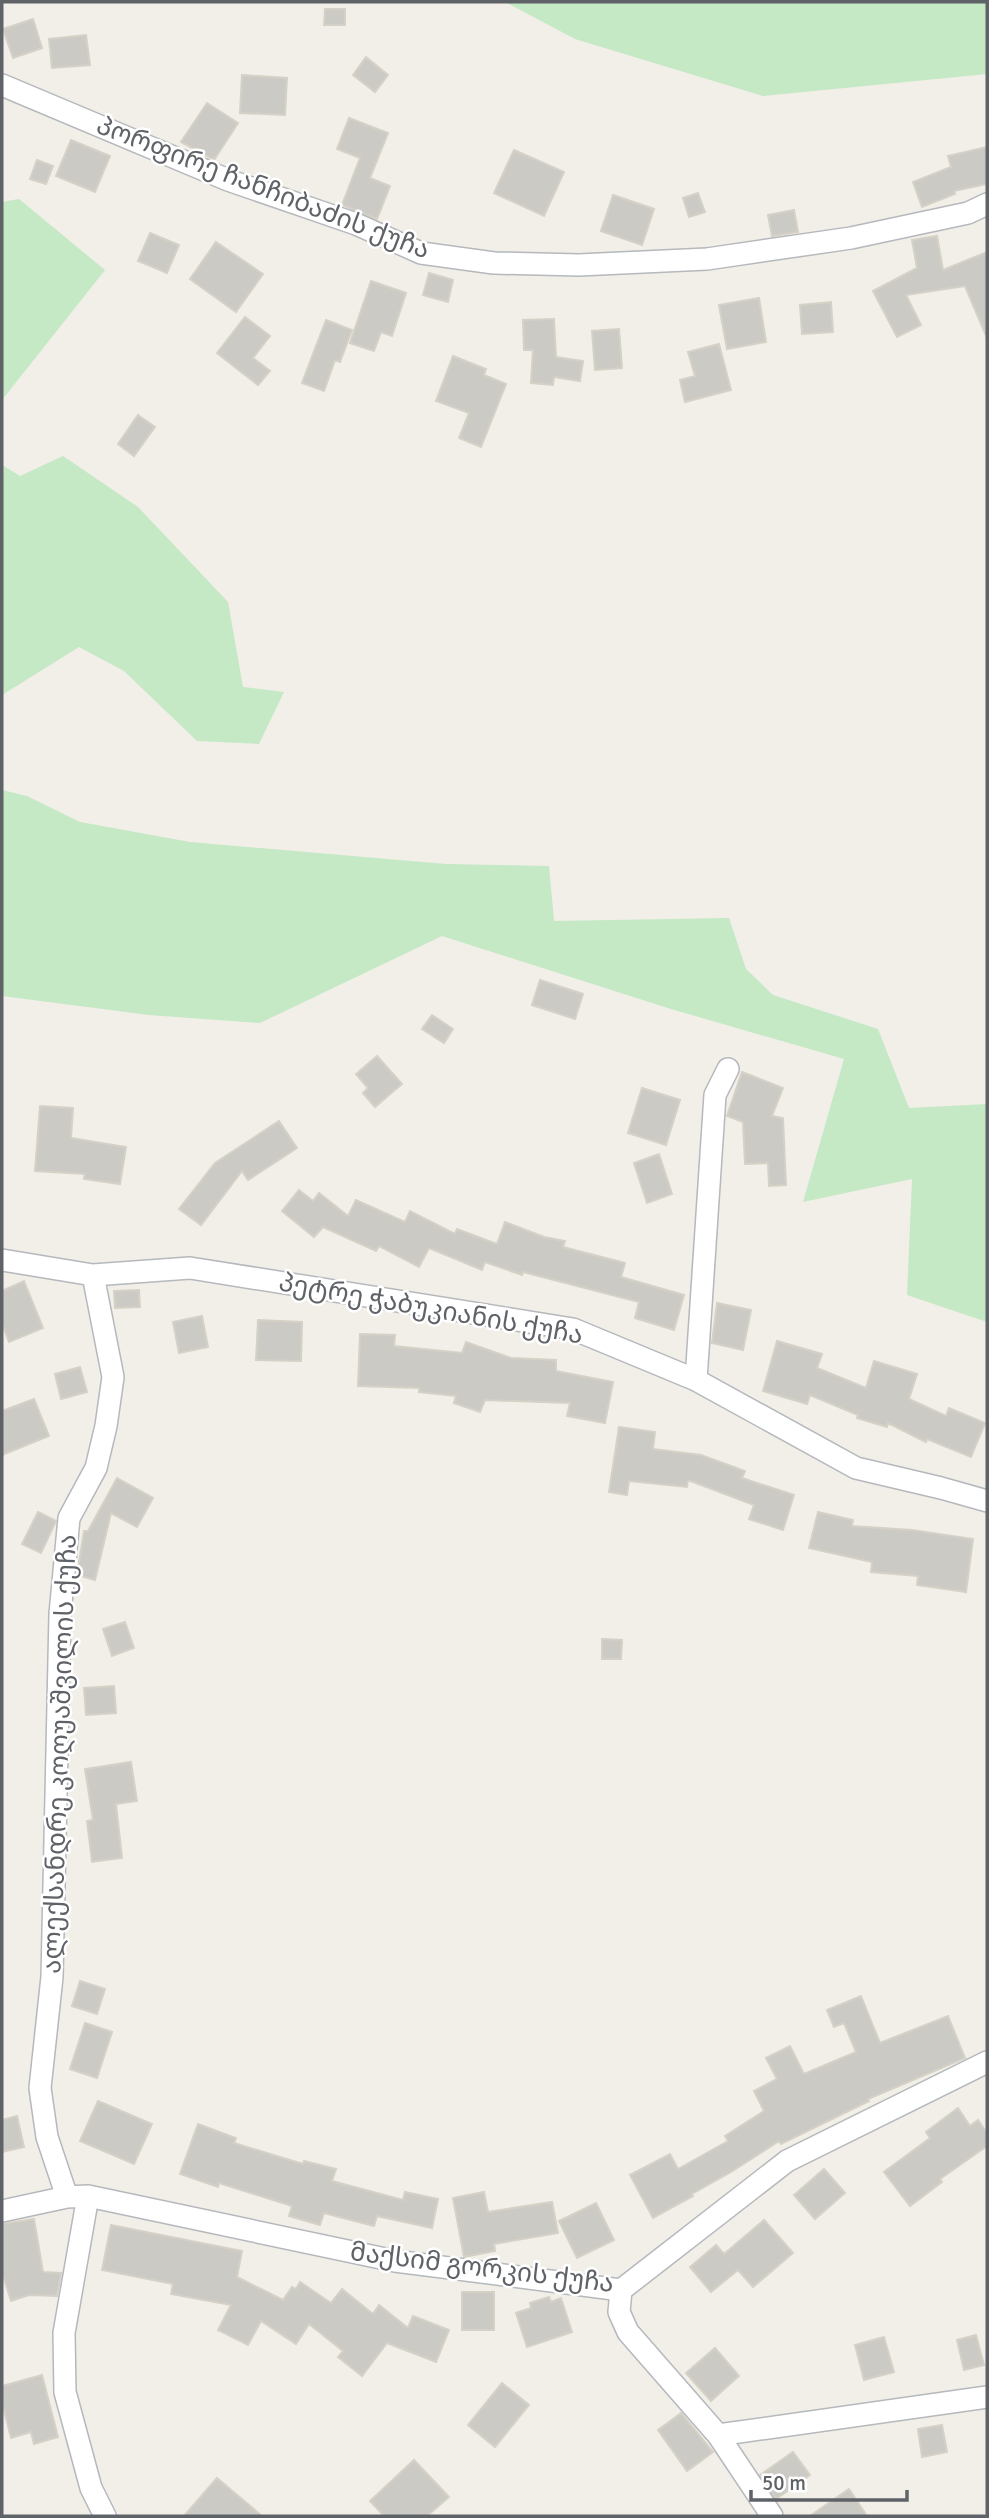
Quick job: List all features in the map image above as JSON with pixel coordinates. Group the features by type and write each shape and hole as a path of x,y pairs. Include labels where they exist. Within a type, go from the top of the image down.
{"street":[{"name":"პორფირე ჩანჩიბაძის ქუჩა","path":"2,85 228,180 356,224 421,253 494,263 579,265 707,259 851,238 968,213 987,204"},
{"path":"696,1380 715,1095 728,1069"},
{"name":"პეტრე ჭაბუკიანის ქუჩა","path":"2,1260 93,1275 190,1268 573,1329 696,1380 856,1468 987,1502"},
{"name":"ალექსანდრე კოღუაშვილის ქუჩა","path":"78,2196 47,2137 40,2088 52,1977 60,1614 69,1518 96,1468 106,1426 113,1377 93,1275"},
{"name":"მაქსიმ გორკის ქუჩა","path":"2,2211 78,2196 395,2262 621,2290 787,2161 987,2062"},
{"path":"78,2196 64,2333 65,2392 92,2488 105,2516"},
{"path":"621,2290 619,2312 628,2332 718,2435 772,2516"},
{"path":"718,2435 987,2397"}],"green space":[{"path":"505,2 987,2 987,74 763,96 575,39"},
{"path":"19,199 105,270 2,400 2,202"},
{"path":"63,456 138,507 228,602 243,687 284,692 259,744 197,741 124,671 79,647 2,695 2,465 20,476"},
{"path":"2,790 27,796 80,822 190,842 446,864 549,866 554,921 729,918 746,969 773,995 878,1029 909,1108 987,1104 987,1322 907,1295 912,1179 803,1202 844,1059 671,1009 442,936 260,1023 149,1015 2,996"}],"building":[{"path":"325,9 345,9 345,25 324,25"},
{"path":"33,19 42,48 13,58 3,29"},
{"path":"86,35 90,65 52,68 49,39"},
{"path":"366,57 388,75 375,92 353,75"},
{"path":"242,75 287,78 285,115 240,113"},
{"path":"207,103 238,123 214,160 181,142"},
{"path":"349,118 388,133 370,178 390,186 377,219 342,205 360,158 337,149"},
{"path":"71,140 110,156 95,192 56,176"},
{"path":"987,147 987,184 954,191 955,194 922,207 913,182 951,167 948,156"},
{"path":"514,150 564,172 544,216 494,193"},
{"path":"37,160 53,166 46,184 30,179"},
{"path":"698,193 705,212 689,217 683,198"},
{"path":"613,195 654,209 642,245 601,231"},
{"path":"794,210 798,232 772,236 768,215"},
{"path":"150,233 179,245 167,273 138,261"},
{"path":"937,236 943,270 987,252 987,338 965,286 906,295 921,325 897,337 873,291 917,268 912,240"},
{"path":"216,242 263,274 236,312 190,279"},
{"path":"429,273 453,280 448,302 423,295"},
{"path":"371,281 406,293 392,336 381,332 374,351 350,343"},
{"path":"759,298 766,342 727,349 719,305"},
{"path":"831,302 833,332 802,334 800,305"},
{"path":"245,317 270,336 253,358 270,371 258,385 217,353"},
{"path":"554,319 556,357 583,361 580,381 554,377 553,385 531,383 533,350 524,350 523,320"},
{"path":"326,320 352,330 340,362 335,360 324,391 302,383"},
{"path":"619,329 622,368 595,370 592,331"},
{"path":"719,344 731,390 685,402 680,380 695,376 688,352"},
{"path":"453,356 486,369 484,375 506,384 481,447 459,438 469,413 436,401"},
{"path":"138,415 155,427 134,456 118,444"},
{"path":"540,980 583,994 575,1019 532,1005"},
{"path":"432,1015 453,1029 444,1043 422,1029"},
{"path":"377,1056 402,1084 375,1107 363,1093 368,1088 356,1074"},
{"path":"742,1072 783,1088 772,1116 783,1118 786,1185 769,1186 768,1163 745,1164 743,1122 727,1116"},
{"path":"642,1088 680,1100 666,1145 628,1133"},
{"path":"40,1106 73,1108 71,1138 126,1147 120,1184 84,1179 85,1174 35,1171"},
{"path":"279,1121 297,1148 248,1180 242,1171 201,1225 179,1209 215,1163"},
{"path":"659,1154 672,1194 647,1203 634,1163"},
{"path":"299,1190 313,1201 319,1193 348,1216 356,1200 405,1222 410,1211 455,1234 457,1229 497,1244 505,1222 544,1237 565,1241 563,1247 625,1263 621,1277 684,1295 674,1330 635,1318 639,1302 523,1272 522,1275 485,1262 482,1270 429,1248 419,1267 379,1246 376,1251 323,1227 314,1237 282,1211"},
{"path":"24,1281 43,1328 9,1342 2,1323 2,1291"},
{"path":"139,1290 140,1307 115,1308 114,1291"},
{"path":"717,1303 751,1310 743,1350 712,1343"},
{"path":"202,1316 208,1347 179,1353 173,1322"},
{"path":"258,1320 302,1322 301,1361 256,1360"},
{"path":"360,1334 395,1335 394,1346 462,1353 466,1342 511,1358 556,1360 556,1371 613,1382 605,1423 567,1416 570,1403 485,1400 480,1412 454,1403 456,1396 419,1392 419,1388 358,1386"},
{"path":"777,1341 822,1354 817,1368 866,1388 874,1361 917,1374 909,1399 946,1416 949,1408 985,1423 971,1457 927,1439 926,1442 888,1423 887,1427 857,1418 858,1415 810,1395 807,1404 763,1391"},
{"path":"80,1367 87,1392 61,1399 55,1374"},
{"path":"34,1399 49,1436 2,1455 2,1411"},
{"path":"619,1427 655,1432 653,1449 701,1455 745,1471 742,1478 794,1495 783,1530 749,1519 754,1505 688,1480 687,1487 629,1481 627,1495 609,1492"},
{"path":"117,1478 153,1498 137,1527 111,1513 95,1580 77,1575 84,1531 88,1531"},
{"path":"38,1512 56,1521 41,1553 22,1544"},
{"path":"818,1512 853,1520 852,1526 912,1530 973,1539 966,1592 917,1585 918,1576 871,1572 872,1562 809,1548"},
{"path":"125,1622 134,1648 112,1656 103,1629"},
{"path":"602,1639 622,1640 621,1659 602,1659"},
{"path":"114,1686 116,1713 86,1715 84,1688"},
{"path":"131,1762 137,1801 116,1804 122,1858 92,1862 87,1821 93,1820 85,1769"},
{"path":"80,1981 105,1989 97,2014 72,2006"},
{"path":"861,1996 880,2043 948,2016 965,2058 868,2099 869,2101 781,2144 779,2141 653,2218 630,2175 670,2154 678,2169 728,2141 725,2136 764,2111 754,2091 777,2079 766,2058 790,2046 804,2074 856,2052 844,2023 834,2027 827,2010"},
{"path":"85,2023 112,2032 97,2078 70,2069"},
{"path":"98,2101 152,2124 134,2164 80,2141"},
{"path":"958,2108 970,2126 978,2120 987,2133 987,2146 940,2179 942,2182 910,2206 884,2172 930,2138 926,2132"},
{"path":"17,2116 24,2147 2,2152 2,2120"},
{"path":"198,2124 236,2138 234,2143 303,2164 304,2161 336,2169 332,2181 403,2200 405,2192 438,2199 432,2228 377,2216 374,2226 324,2213 320,2225 289,2216 292,2206 180,2174"},
{"path":"824,2169 845,2193 815,2219 794,2195"},
{"path":"484,2192 488,2212 552,2202 558,2233 494,2244 495,2251 464,2257 453,2198"},
{"path":"596,2203 614,2240 577,2258 559,2221"},
{"path":"34,2219 43,2272 61,2273 57,2296 29,2295 11,2301 2,2272 2,2224"},
{"path":"764,2220 793,2253 753,2287 738,2270 711,2292 690,2267 716,2245 724,2254"},
{"path":"111,2225 242,2251 237,2277 283,2300 292,2287 296,2289 300,2282 331,2303 342,2289 373,2314 379,2305 408,2328 413,2316 449,2330 436,2362 387,2343 362,2376 338,2357 343,2351 309,2324 296,2344 261,2321 248,2345 218,2330 231,2305 171,2294 173,2284 102,2270"},
{"path":"462,2292 494,2292 494,2330 462,2330"},
{"path":"549,2297 551,2302 561,2298 572,2332 527,2347 516,2313 531,2308 530,2303"},
{"path":"976,2335 984,2365 964,2370 957,2340"},
{"path":"884,2337 894,2372 864,2380 855,2345"},
{"path":"715,2348 739,2376 711,2401 686,2373"},
{"path":"42,2375 58,2437 34,2444 31,2432 11,2438 2,2402 2,2386"},
{"path":"502,2383 529,2405 495,2447 468,2425"},
{"path":"681,2413 713,2452 687,2471 658,2430"},
{"path":"942,2425 947,2452 922,2457 918,2429"},
{"path":"793,2452 810,2475 776,2499 760,2475"},
{"path":"414,2460 449,2497 427,2516 384,2516 370,2501"},
{"path":"217,2478 262,2516 184,2516"},
{"path":"849,2489 867,2516 810,2516"}]}
